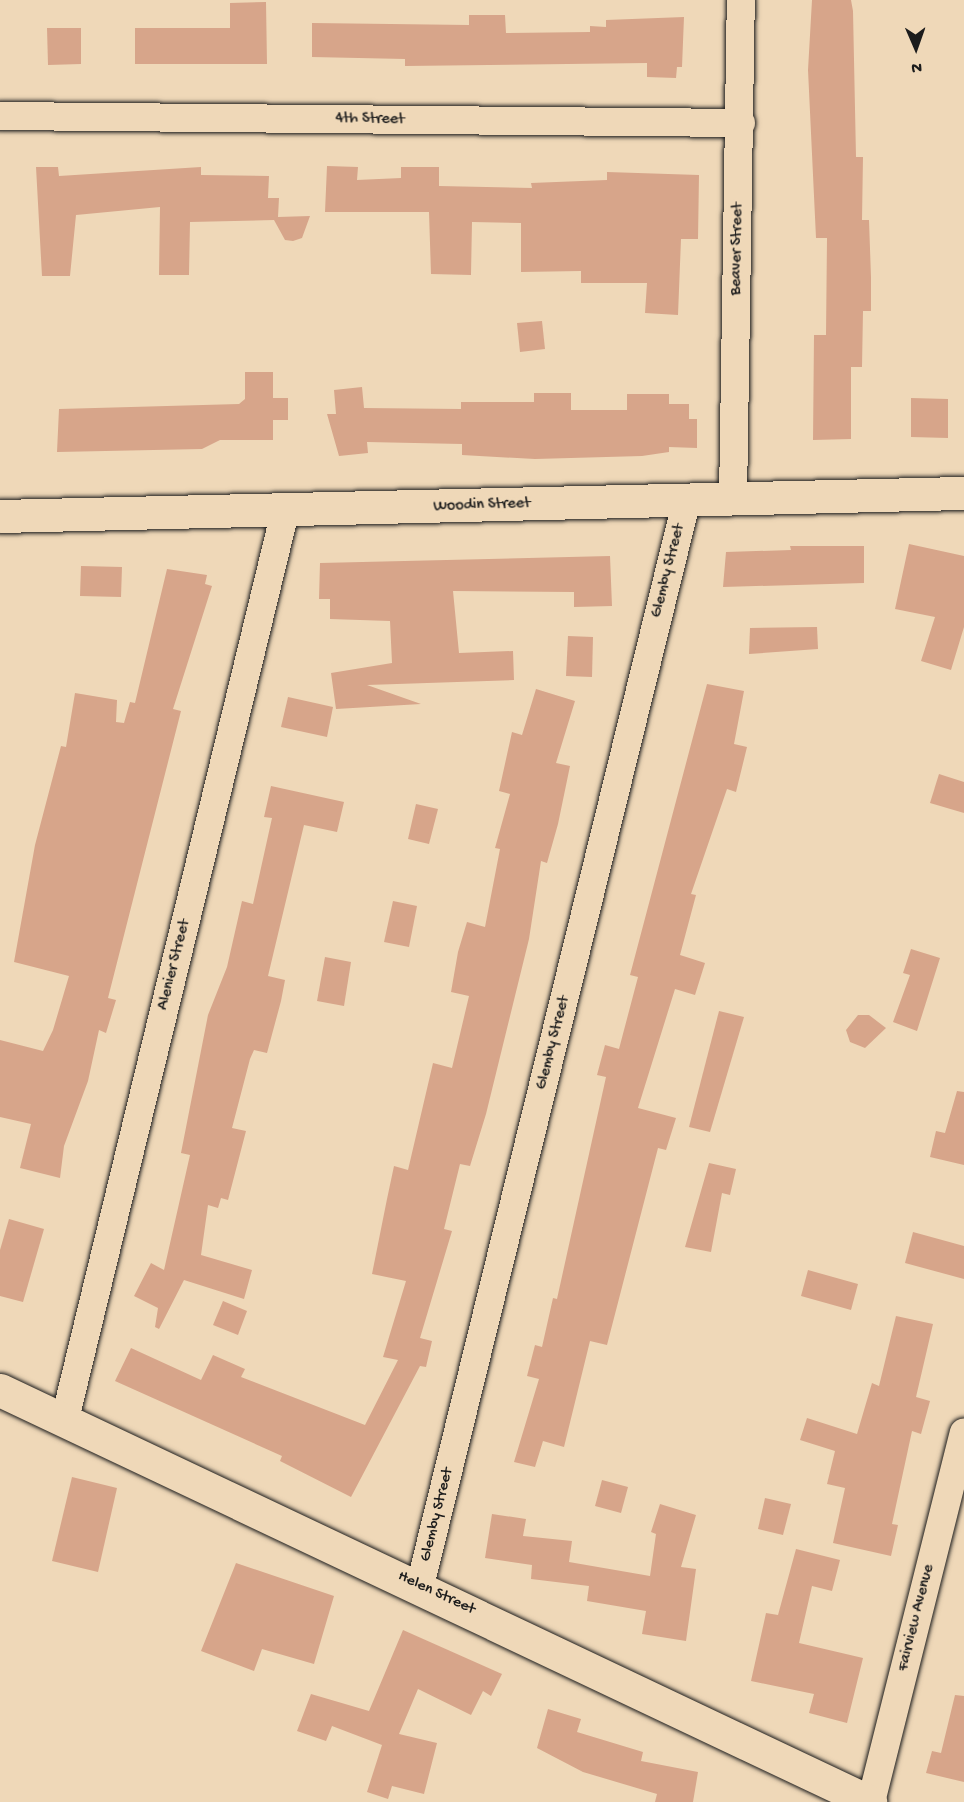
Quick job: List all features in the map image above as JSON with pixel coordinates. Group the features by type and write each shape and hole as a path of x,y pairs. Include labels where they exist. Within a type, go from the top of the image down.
{"main road":[{"name":"Woodin Street","path":"0,516 285,512 964,493"},
{"name":"Helen Street","path":"0,1390 420,1586 871,1802"}],"street":[{"name":"Beaver Street","path":"733,499 741,123 741,0"},
{"name":"4th Street","path":"0,116 741,123"},
{"name":"Glemby Street","path":"420,1586 687,499"},
{"name":"Alenier Street","path":"65,1419 285,512"},
{"name":"Fairview Avenue","path":"871,1802 964,1433"}],"building":[{"path":"812,0 851,0 853,11 856,157 863,157 862,220 869,220 871,311 863,311 862,367 851,367 851,439 813,440 814,335 826,335 827,238 816,238 808,70"},
{"path":"266,2 267,64 135,64 135,28 230,28 230,3"},
{"path":"469,15 505,15 506,33 590,32 590,26 606,27 606,20 684,17 682,67 677,67 676,78 647,77 647,63 405,66 405,59 312,57 312,23 469,25"},
{"path":"47,28 81,28 81,64 48,65"},
{"path":"327,166 358,167 357,180 401,178 401,167 439,167 439,186 532,188 531,183 607,180 607,172 699,175 698,239 681,239 678,315 645,313 647,283 581,283 581,271 521,272 521,223 472,222 471,275 431,274 429,212 325,212"},
{"path":"36,167 58,167 59,176 201,167 201,175 269,176 268,198 279,198 278,217 310,216 302,238 293,241 285,240 274,220 190,222 189,275 159,275 160,207 76,215 70,276 42,276"},
{"path":"542,321 545,349 520,352 517,323"},
{"path":"245,372 273,372 273,398 288,398 288,420 273,420 273,440 220,440 202,449 57,452 59,409 239,404 245,399"},
{"path":"362,387 364,408 461,409 461,402 534,402 534,393 571,393 571,410 627,410 627,394 669,394 669,404 689,404 689,419 697,419 697,448 669,447 669,452 642,456 535,459 462,455 462,444 367,442 368,453 339,456 327,414 336,414 334,390"},
{"path":"911,398 948,399 948,438 911,437"},
{"path":"909,544 964,556 964,627 951,670 921,661 935,617 895,609"},
{"path":"790,546 864,546 864,583 723,587 726,552 791,550"},
{"path":"610,556 612,606 574,607 574,592 453,591 459,653 513,651 514,680 367,685 421,704 336,709 331,673 392,663 390,621 330,619 330,599 319,599 320,563"},
{"path":"81,566 122,567 121,597 80,596"},
{"path":"167,569 207,575 205,584 212,586 173,709 181,711 108,998 116,1000 106,1033 99,1030 88,1081 64,1146 60,1178 20,1168 31,1124 0,1117 0,1040 43,1051 53,1030 69,976 14,962 35,845 61,746 66,747 75,693 117,700 116,722 124,723 130,702 135,703"},
{"path":"817,627 818,649 749,654 750,628"},
{"path":"568,636 593,637 592,677 566,676"},
{"path":"707,684 744,691 734,744 747,747 736,792 727,789 691,894 696,895 680,955 705,963 695,995 675,989 638,1108 676,1118 666,1150 658,1148 607,1345 590,1341 564,1447 543,1441 535,1467 514,1462 539,1379 527,1376 535,1345 542,1347 553,1298 557,1299 606,1077 597,1075 605,1045 619,1049 638,977 630,975"},
{"path":"536,689 575,701 556,763 570,766 558,824 547,863 541,861 529,939 486,1114 470,1166 460,1164 444,1229 452,1231 420,1338 432,1341 426,1367 420,1366 351,1497 280,1461 282,1456 115,1381 131,1348 201,1380 213,1355 245,1369 241,1377 365,1425 398,1360 383,1357 406,1281 372,1274 394,1166 408,1170 433,1063 452,1068 469,996 451,992 458,952 467,922 485,927 500,849 495,848 510,794 499,791 512,732 522,735"},
{"path":"288,697 333,707 327,737 281,727"},
{"path":"939,774 964,782 964,813 930,803"},
{"path":"271,786 344,802 337,832 304,825 268,976 285,980 281,1001 267,1053 254,1050 250,1059 232,1128 246,1131 228,1200 221,1198 218,1208 208,1205 201,1255 252,1270 244,1299 184,1280 159,1329 155,1327 158,1308 134,1296 151,1263 164,1270 190,1155 181,1153 208,1015 227,967 242,901 253,904 272,818 264,817"},
{"path":"416,804 438,809 429,844 408,839"},
{"path":"393,901 417,906 409,947 384,942"},
{"path":"911,949 940,958 917,1031 893,1022 910,975 903,973"},
{"path":"325,957 351,962 344,1006 317,1001"},
{"path":"719,1011 744,1017 710,1132 689,1127"},
{"path":"858,1015 869,1015 886,1028 865,1048 850,1042 846,1030"},
{"path":"957,1091 964,1092 964,1165 930,1157 936,1131 945,1133"},
{"path":"709,1163 736,1169 730,1195 722,1193 711,1252 685,1247"},
{"path":"9,1219 44,1229 23,1302 0,1296 0,1250"},
{"path":"913,1232 964,1246 964,1279 905,1263"},
{"path":"808,1270 858,1284 851,1310 801,1296"},
{"path":"223,1301 247,1311 238,1335 213,1325"},
{"path":"896,1316 933,1324 916,1397 930,1401 921,1434 912,1431 892,1524 898,1525 891,1556 833,1543 845,1488 827,1484 835,1451 800,1440 807,1418 857,1434 872,1383 879,1386"},
{"path":"72,1477 117,1488 98,1572 52,1561"},
{"path":"602,1480 628,1487 621,1513 595,1506"},
{"path":"765,1498 791,1504 783,1535 758,1529"},
{"path":"660,1504 696,1515 681,1567 696,1569 686,1641 642,1634 646,1611 587,1601 589,1586 531,1579 532,1565 485,1558 492,1514 526,1519 523,1536 572,1541 569,1562 650,1576 656,1534 651,1532"},
{"path":"796,1549 840,1560 832,1591 812,1586 799,1643 863,1658 847,1723 809,1713 814,1694 751,1681 766,1613 778,1615"},
{"path":"236,1563 334,1596 314,1664 262,1649 254,1671 201,1651"},
{"path":"403,1630 502,1674 491,1696 483,1691 471,1715 418,1689 399,1734 437,1743 424,1794 392,1786 388,1799 367,1792 382,1745 332,1726 326,1741 297,1731 311,1694 369,1711"},
{"path":"955,1695 964,1696 964,1782 926,1773 932,1751 941,1753"},
{"path":"548,1709 581,1719 577,1732 643,1752 641,1761 698,1772 693,1802 655,1802 657,1794 583,1772 537,1748"}]}
